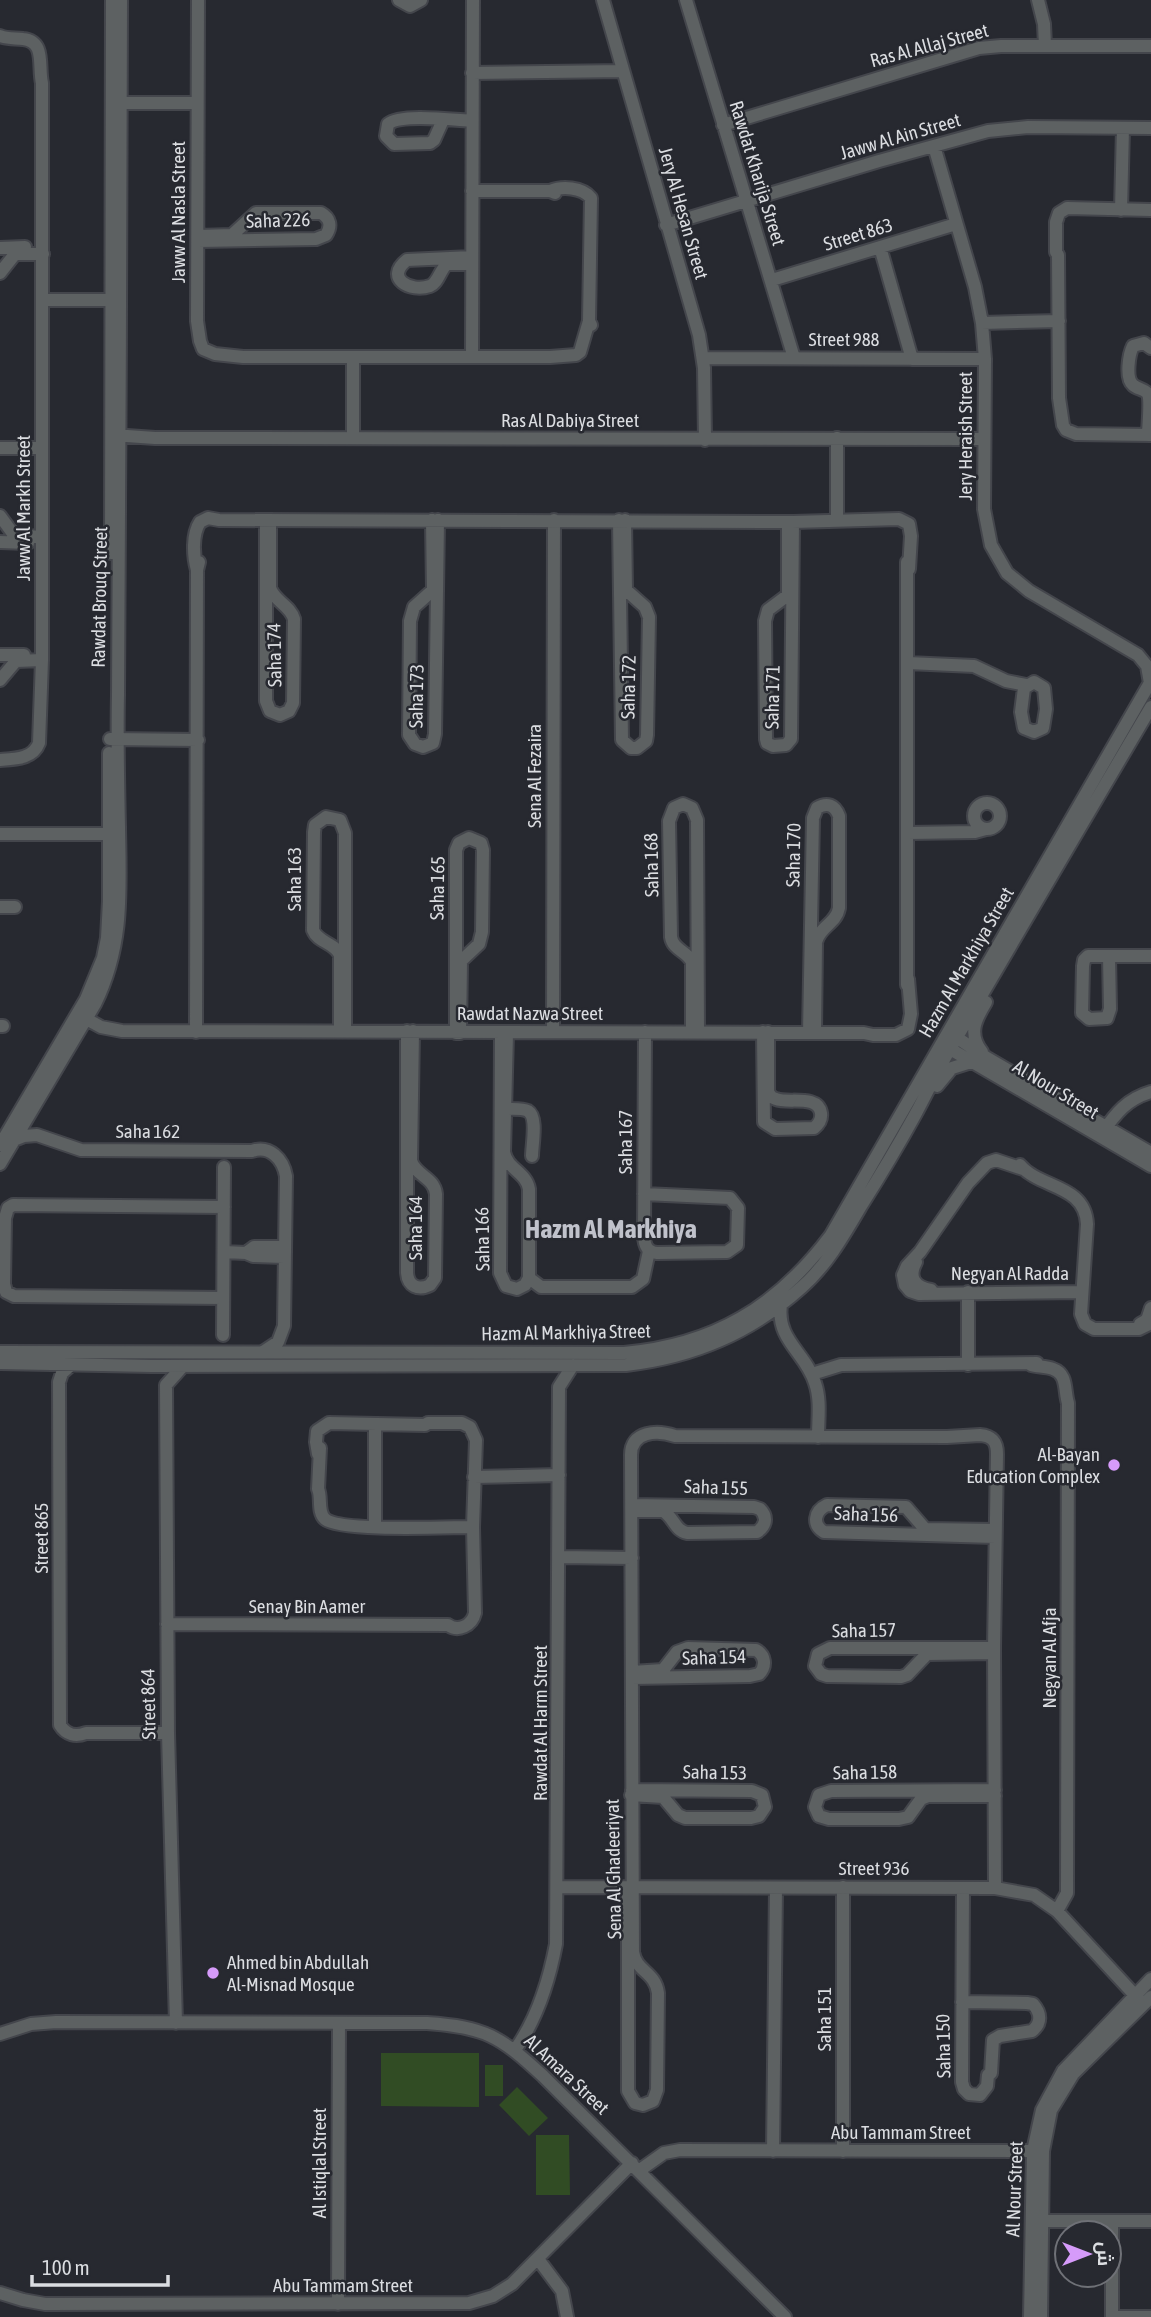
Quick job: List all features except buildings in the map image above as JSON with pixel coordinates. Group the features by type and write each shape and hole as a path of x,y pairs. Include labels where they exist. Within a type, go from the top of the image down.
{"street":[{"name":"Rawdat Brouq Street","path":"112,0 116,103"},
{"name":"Rawdat Brouq Street","path":"0,1144 81,1017 104,986 117,939 113,739 116,103 121,0"},
{"name":"Jaww Al Nasla Street","path":"198,0 197,321 204,349 215,354 243,357 576,355 580,352 589,321 592,202 585,192 554,189 472,191"},
{"path":"399,0 410,6 421,0"},
{"path":"472,0 472,357"},
{"name":"Jery Al Hesan Street","path":"603,0 699,335 703,358 705,440"},
{"name":"Rawdat Kharija Street","path":"687,0 794,358"},
{"path":"1038,0 1044,24 1045,46"},
{"name":"Jaww Al Markh Street","path":"0,36 25,39 35,43 40,52 43,250 42,657 39,743 36,751 28,756 2,760"},
{"name":"Ras Al Allaj Street","path":"723,125 979,48 1151,46"},
{"path":"472,73 623,71"},
{"path":"116,103 197,103"},
{"path":"443,120 472,121"},
{"name":"Jaww Al Ain Street","path":"666,225 969,135 1010,128 1151,128"},
{"path":"1121,210 1123,128"},
{"name":"Jery Heraish Street","path":"934,146 975,287 982,323 985,359 985,518 991,545 1000,563 1015,581 1144,656 1151,682"},
{"path":"1151,210 1098,210 1073,213 1064,218 1058,255 1059,398 1062,422 1066,430 1076,434 1100,436 1149,435 1149,397 1146,386 1132,385 1129,379 1131,350 1140,343 1151,348"},
{"name":"Saha 226","path":"260,212 315,212 325,215 329,220 329,231 320,238 198,238 232,235 250,215 260,212"},
{"path":"244,223 254,240"},
{"name":"Street 863","path":"772,280 957,224"},
{"path":"880,247 912,359"},
{"path":"0,248 43,250"},
{"path":"0,248 9,261"},
{"path":"0,273 15,254 43,250"},
{"path":"428,258 472,260 447,264 434,283 428,286 407,287 400,282 399,272 404,262 428,258"},
{"path":"428,258 439,274"},
{"path":"43,300 115,300"},
{"path":"982,323 1059,321"},
{"path":"353,358 353,438"},
{"name":"Street 988","path":"703,358 985,359"},
{"name":"Ras Al Dabiya Street","path":"116,438 984,439"},
{"path":"837,438 837,521"},
{"path":"0,448 42,448"},
{"path":"0,516 18,536 41,540"},
{"name":"Rawdat Nazwa Street","path":"81,1017 101,1027 121,1031 196,1032 766,1032 897,1035 908,1029 911,1014 908,979 909,569 905,532 897,525 882,521 208,518 200,522 197,526 195,562 198,740 196,1032"},
{"name":"Saha 174","path":"268,520 270,588 274,597 293,612 294,619 293,703 289,711 281,715 267,707 268,520"},
{"name":"Saha 173","path":"435,520 435,734 433,743 423,747 415,744 409,735 410,621 412,610 433,590 435,520"},
{"name":"Sena Al Fezaira","path":"553,1032 554,520"},
{"name":"Saha 172","path":"622,520 625,587 628,593 647,609 649,617 647,735 646,741 636,748 631,748 622,740 622,520"},
{"name":"Saha 171","path":"791,522 791,739 786,745 772,746 766,739 765,621 768,610 785,599 789,591 791,522"},
{"path":"0,541 8,527"},
{"path":"0,541 41,540"},
{"path":"620,612 628,603 636,600"},
{"path":"266,614 281,603"},
{"path":"417,605 430,605 437,612"},
{"path":"775,605 787,608 792,615"},
{"path":"0,656 42,657"},
{"path":"0,656 9,670"},
{"path":"0,680 13,663 42,657"},
{"path":"908,663 974,666 1000,678 1026,685 1038,683 1045,692 1045,723 1039,731 1029,731 1022,723 1021,698 1026,685"},
{"path":"1000,678 1021,698"},
{"name":"Hazm Al Markhiya Street","path":"0,1352 634,1352 688,1342 744,1318 795,1279 831,1235 949,1041 1151,682"},
{"name":"Hazm Al Markhiya Street","path":"0,1363 152,1366 626,1365 656,1362 689,1354 756,1323 804,1286 825,1263 915,1114 949,1041 996,972 1151,707"},
{"path":"113,739 198,740"},
{"name":"Saha 168","path":"683,804 692,808 697,820 695,1032 691,959 675,947 671,937 669,821 674,808 683,804"},
{"name":"Saha 170","path":"828,804 837,811 840,823 839,908 836,917 818,933 816,942 812,1033 813,818 817,808 828,804"},
{"name":"Saha 163","path":"326,817 340,820 344,826 342,1031 342,963 338,949 317,937 313,924 314,832 315,825 326,817"},
{"path":"908,829 981,826"},
{"path":"0,834 114,834"},
{"name":"Saha 165","path":"469,838 481,843 482,850 482,932 481,939 475,948 463,957 460,965 458,1032 456,850 459,843 469,838"},
{"path":"0,907 15,907"},
{"path":"811,914 817,920 829,924"},
{"path":"328,943 338,940 344,933"},
{"path":"681,951 691,947 697,940"},
{"name":"Saha 165","path":"456,941 464,947 475,948"},
{"path":"1109,956 1109,1015 1103,1019 1089,1019 1082,1013 1084,960 1088,956 1109,956 1151,956"},
{"path":"987,1058 975,1042 973,1032 996,984 996,972"},
{"name":"Rawdat Brouq Street","path":"0,1162 32,1111 81,1017"},
{"name":"Saha 164","path":"410,1031 411,1161 413,1167 433,1183 436,1194 435,1278 426,1287 414,1287 408,1279 410,1031"},
{"path":"504,1032 504,1157 526,1178 529,1189 529,1278"},
{"name":"Saha 166","path":"504,1032 500,1177 501,1279 509,1288 517,1289 525,1285 529,1278"},
{"name":"Saha 167","path":"647,1198 718,1200 727,1203 733,1214 732,1241 721,1247 666,1248 658,1246 652,1240 647,1198 648,1032"},
{"path":"766,1032 769,1095 780,1101 814,1103 821,1111 819,1124 812,1129 771,1128 764,1122 766,1032"},
{"name":"Al Nour Street","path":"949,1041 987,1058 1151,1166"},
{"name":"Al Nour Street","path":"949,1041 971,1062 1103,1132 1151,1153"},
{"path":"915,1114 946,1074 958,1065 971,1062"},
{"path":"1103,1132 1129,1101 1151,1092"},
{"path":"763,1108 780,1101"},
{"path":"505,1108 527,1110 531,1114 532,1156"},
{"path":"32,1111 36,1125 47,1139"},
{"name":"Saha 162","path":"14,1140 30,1135 81,1150 266,1150 281,1161 286,1177 284,1326 289,1342 299,1352"},
{"name":"Negyan Al Radda","path":"993,1161 1000,1161 1023,1169 1061,1191 1080,1208 1086,1226 1082,1292 938,1292 922,1288 912,1279 912,1272 920,1252 968,1183 982,1167 993,1161"},
{"path":"223,1335 224,1167"},
{"path":"500,1177 515,1168"},
{"path":"407,1182 415,1176 423,1175"},
{"name":"Saha 167","path":"529,1278 541,1287 632,1287 643,1279 649,1251 644,1240 647,1198"},
{"name":"Saha 167","path":"647,1198 730,1198 737,1203 739,1214 737,1245 730,1251 649,1251"},
{"path":"223,1298 11,1296 6,1292 4,1284 3,1210 13,1205 224,1207"},
{"path":"224,1252 253,1256 284,1252"},
{"path":"968,1292 968,1365"},
{"path":"1082,1292 1081,1314 1085,1324 1094,1329 1143,1329 1151,1323"},
{"path":"781,1306 780,1320 783,1331 812,1374 818,1396 818,1437"},
{"path":"1133,1327 1147,1320 1151,1308"},
{"path":"756,1323 773,1325 783,1331"},
{"path":"263,1352 278,1342 284,1326"},
{"path":"45,1364 55,1373 59,1382"},
{"path":"540,1364 551,1374 559,1387 573,1365"},
{"path":"59,1382 62,1373 71,1365"},
{"name":"Negyan Al Afja","path":"812,1374 841,1365 1031,1365 1052,1368 1060,1373 1065,1383 1068,1403 1067,1893 1057,1911"},
{"path":"152,1366 166,1385 183,1366"},
{"name":"Street 865","path":"59,1382 61,1694 65,1722 86,1733 168,1734"},
{"name":"Street 864","path":"166,1385 168,1734 176,2023"},
{"name":"Rawdat Al Harm Street","path":"515,2050 533,2018 548,1981 556,1944 559,1387"},
{"name":"Senay Bin Aamer","path":"167,1624 448,1625 466,1617 473,1599 475,1435 466,1425 457,1423 355,1424 328,1431 322,1438 318,1454 317,1522 327,1528 472,1527"},
{"path":"375,1425 375,1527"},
{"name":"Sena Al Ghadeeriyat","path":"630,1888 634,1958 655,1980 658,1993 657,2090 653,2101 643,2105 635,2103 628,2091 632,1444 641,1435 653,1433 675,1436 947,1437 987,1443 992,1450 996,1469 995,1888"},
{"path":"474,1477 559,1475"},
{"path":"672,1520 682,1504"},
{"name":"Saha 155","path":"682,1504 754,1507 764,1513 765,1524 757,1532 751,1533 687,1533 680,1531 663,1511 632,1508 682,1504"},
{"name":"Saha 156","path":"827,1506 899,1506 908,1508 925,1529 995,1533 824,1532 816,1522 816,1514 827,1506"},
{"path":"905,1534 912,1527 915,1517"},
{"path":"559,1557 632,1558"},
{"name":"Saha 154","path":"688,1648 749,1648 763,1657 763,1670 754,1676 683,1678 632,1675 661,1671 680,1650 688,1648"},
{"path":"907,1648 916,1663"},
{"name":"Saha 157","path":"823,1650 994,1650 930,1653 924,1655 907,1675 901,1677 827,1676 821,1674 815,1665 818,1654 823,1650"},
{"path":"671,1660 675,1670 683,1678"},
{"path":"671,1804 680,1790"},
{"name":"Saha 153","path":"680,1790 757,1792 765,1801 765,1807 759,1816 751,1818 685,1818 678,1815 671,1804 659,1795 631,1793 680,1790"},
{"path":"905,1790 916,1805"},
{"name":"Saha 158","path":"905,1790 995,1793 928,1796 916,1805 908,1817 899,1819 829,1819 816,1812 816,1800 825,1792 905,1790"},
{"name":"Street 936","path":"558,1887 995,1888 1034,1895 1057,1911 1143,1998"},
{"name":"Saha 151","path":"843,1887 843,2151"},
{"path":"773,2151 776,1888"},
{"name":"Saha 150","path":"962,2002 1033,2004 1039,2014 1040,2021 1032,2031 998,2029 988,2034 985,2042 987,2086 980,2095 969,2094 964,2089 962,2002 963,1888"},
{"path":"628,1983 645,1971"},
{"name":"Al Nour Street","path":"1041,2317 1037,2221 1038,2151 1051,2110 1064,2086 1082,2063 1143,1998 1151,1979"},
{"name":"Al Amara Street","path":"0,2034 19,2027 44,2023 426,2023 469,2027 499,2039 515,2050 785,2317"},
{"name":"Al Istiqlal Street","path":"338,2304 339,2023"},
{"name":"Abu Tammam Street","path":"0,2293 45,2304 214,2310 338,2304 469,2303 502,2292 636,2167 671,2151 1038,2151"},
{"path":"1037,2221 1053,2221"},
{"name":"Al Nour Street","path":"1030,2317 1037,2221"},
{"path":"1123,2221 1151,2221"},
{"path":"538,2259 562,2291 567,2317"},
{"path":"1112,2289 1112,2317 1151,2317"}],"green space":[{"path":"381,2053 479,2053 479,2107 381,2106"},
{"path":"485,2065 503,2065 503,2096 485,2096"},
{"path":"517,2087 548,2118 529,2136 499,2105"},
{"path":"536,2135 569,2135 570,2195 536,2195"}],"place":[{"name":"Al-Bayan Education Complex","path":"1114,1465"},
{"name":"Ahmed bin Abdullah Al-Misnad Mosque","path":"213,1973"}],"district":[{"name":"Hazm Al Markhiya","path":"611,1229"}]}
